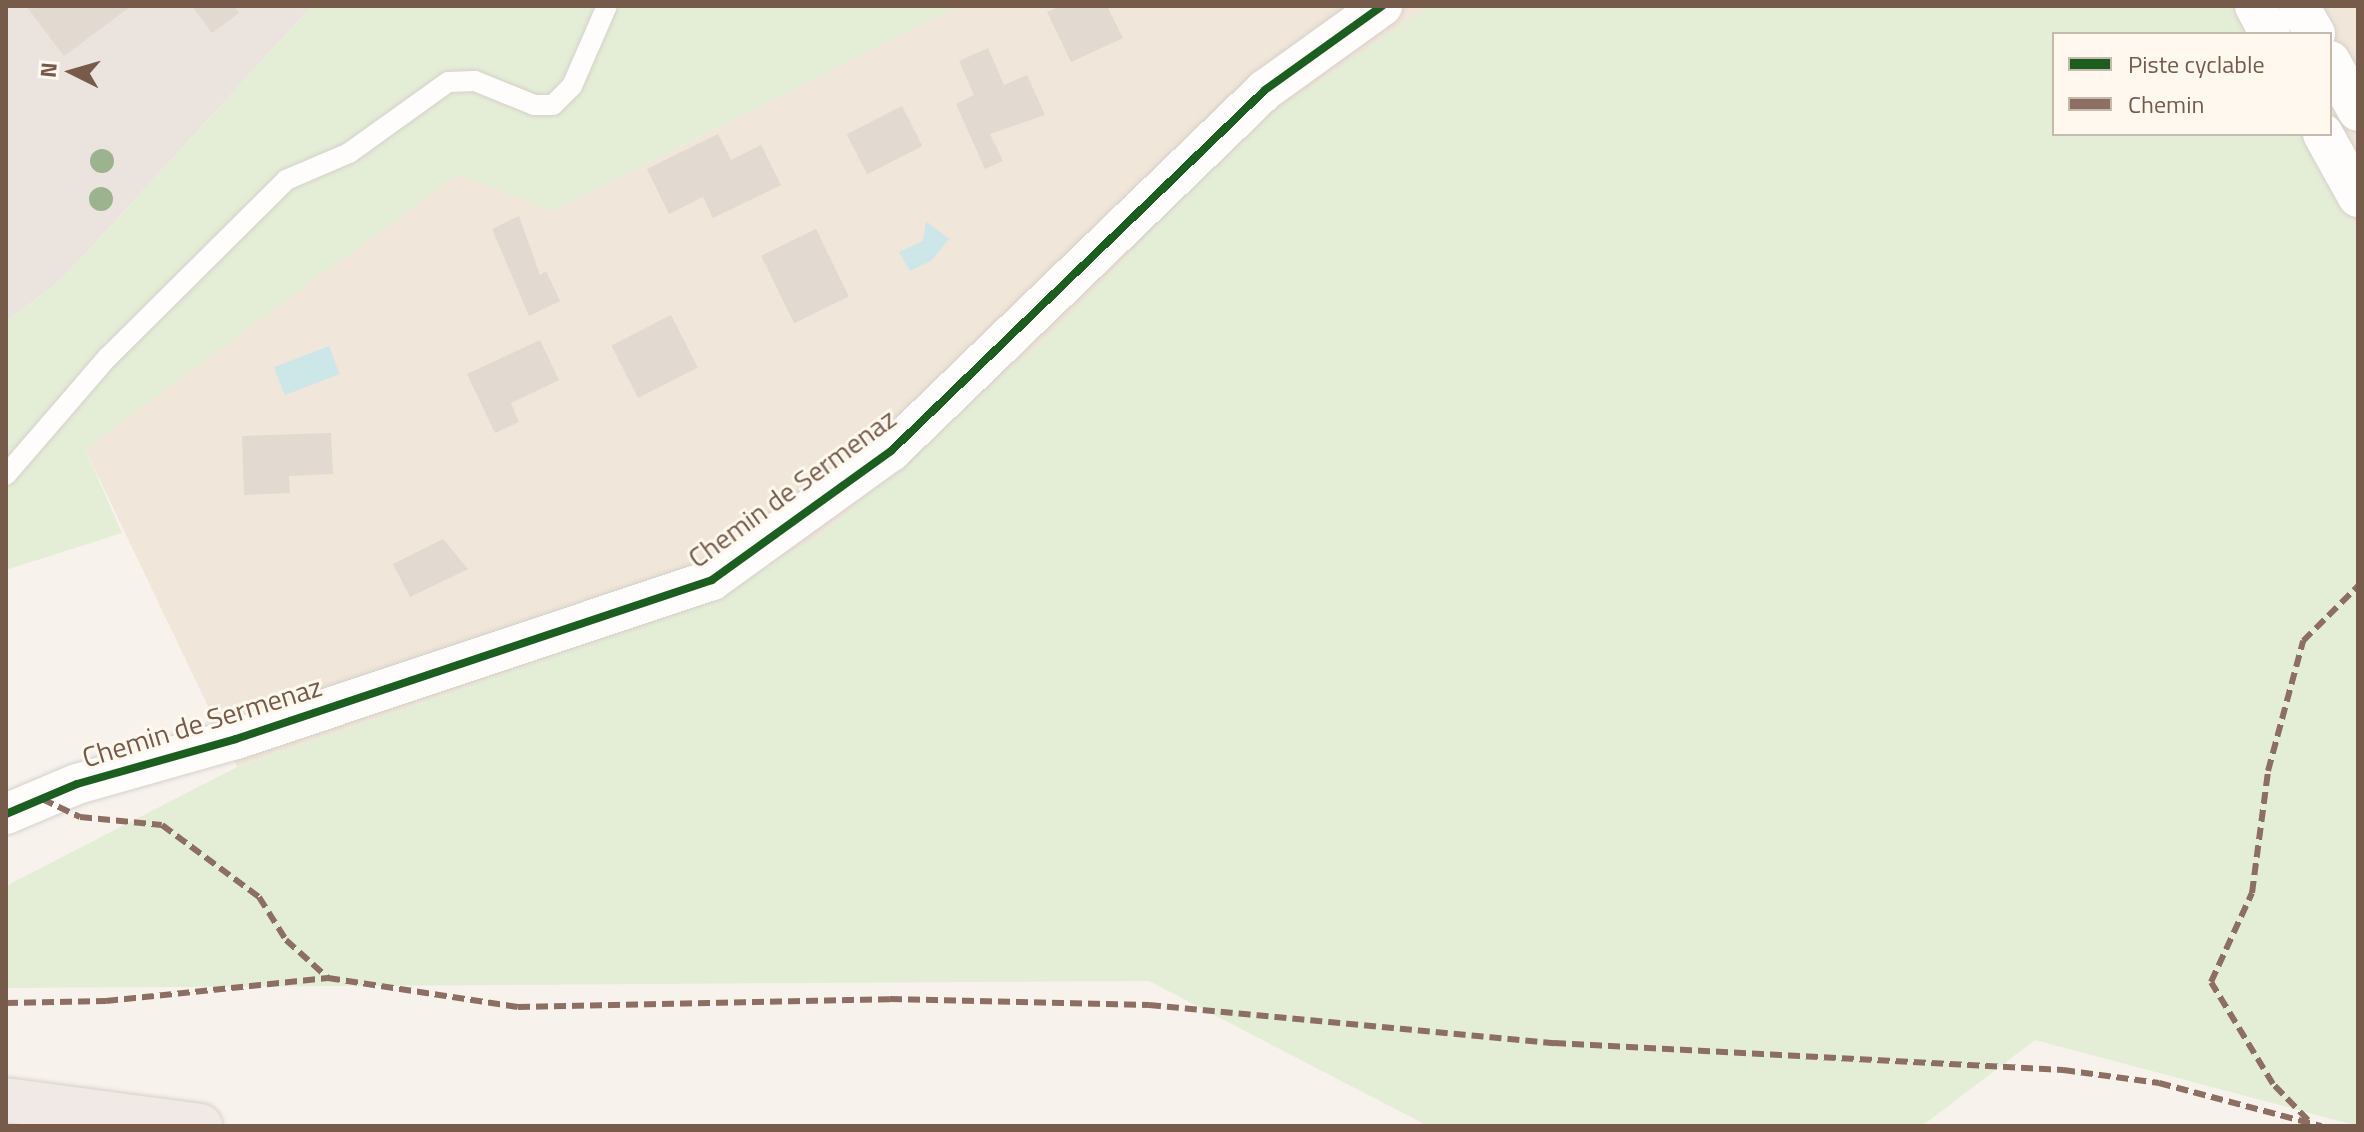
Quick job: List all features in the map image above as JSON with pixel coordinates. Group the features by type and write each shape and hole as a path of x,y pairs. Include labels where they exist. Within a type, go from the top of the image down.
{"highway":[{"path":"6,1100 200,1126"}],"street":[{"name":"Chemin de Sermenaz","path":"6,814 77,784 236,739 712,580 891,451 1265,90 1382,6"},
{"path":"2255,6 2269,32"},
{"path":"2299,6 2314,32"},
{"path":"2332,65 2358,111"},
{"path":"2324,136 2358,197"}],"lane":[{"path":"6,475 108,357 286,180 349,153 448,82 475,81 534,105 553,105 572,86 607,6"}],"shaded area":[{"path":"6,6 312,6 63,278 6,322"},
{"path":"958,6 1429,6 818,537 700,605 237,767 85,449 458,173 553,211"},
{"path":"2242,6 2358,6 2358,234 2318,161 2329,136 2332,136 2332,32 2255,32"}],"green space":[{"path":"312,6 958,6 553,211 458,174 85,449 122,533 6,570 6,322 63,278"},
{"path":"1429,6 2242,6 2255,32 2052,32 2052,136 2306,136 2358,234 2358,1126 2035,1040 1922,1126 1428,1126 1149,981 6,988 6,886 237,767 700,605 818,537 1039,344 1253,126"}],"water":[{"path":"926,221 949,239 931,261 910,271 899,252 923,241"},
{"path":"329,346 340,374 285,395 274,367"}],"building":[{"path":"26,6 131,6 64,56"},
{"path":"192,6 234,6 239,13 212,33"},
{"path":"1061,6 1107,6 1123,38 1071,62 1047,12"},
{"path":"988,48 1004,85 1027,75 1045,115 990,134 1003,161 985,169 956,104 974,95 959,61"},
{"path":"902,106 922,146 867,174 847,134"},
{"path":"718,134 731,160 761,145 781,185 713,218 703,197 669,214 647,169"},
{"path":"519,216 540,275 546,271 560,301 529,316 492,229"},
{"path":"816,229 849,296 794,323 761,256"},
{"path":"671,315 698,368 638,398 611,345"},
{"path":"540,340 559,380 511,403 519,422 495,433 467,374"},
{"path":"331,433 333,474 289,476 290,493 244,495 242,436"},
{"path":"443,539 468,569 410,597 393,564"}],"marked path":[{"path":"2308,1120 2273,1084 2211,982 2252,893 2268,771 2303,641 2358,586"},
{"path":"42,799 80,817 162,825 259,897 286,940 328,978"},
{"path":"6,1003 106,1001 328,978 518,1007 890,999 1149,1005 1554,1043 2063,1070 2159,1083 2321,1126"}],"cycle path":[{"path":"6,814 77,784 236,739 712,580 891,451 1265,90 1382,6"}]}
